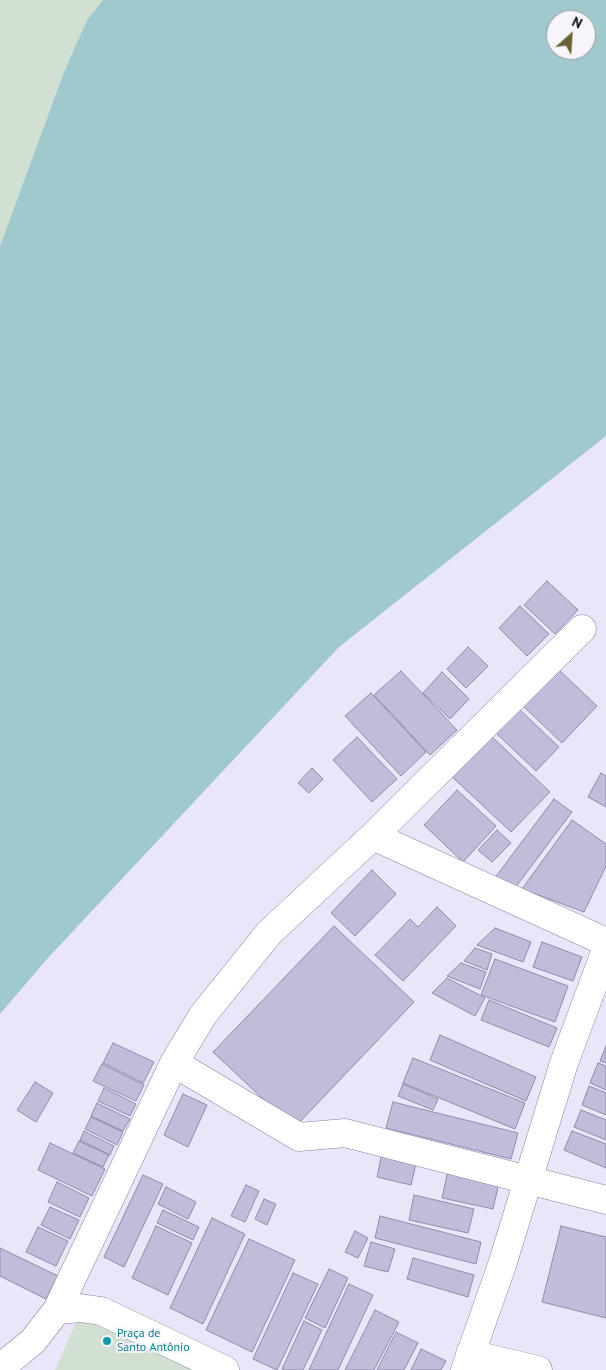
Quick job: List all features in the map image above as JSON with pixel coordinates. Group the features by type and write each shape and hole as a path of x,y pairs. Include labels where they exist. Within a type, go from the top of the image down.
{"street":[{"path":"0,1368 33,1341 57,1310 174,1063 203,1016 269,933 373,836 582,629"},
{"path":"373,836 606,942"},
{"path":"538,1370 468,1362 502,1265 564,1063 606,950"},
{"path":"174,1063 298,1137 344,1132 606,1200"},
{"path":"57,1310 80,1308 102,1311 226,1370"}],"shaded area":[{"path":"0,0 103,0 87,20 64,72 0,246"},
{"path":"103,0 606,0 606,436 339,647 47,959 0,1014 0,246 64,72 87,20"},
{"name":"Praça de Santo Antônio","path":"81,1311 210,1370 55,1370"}],"building":[{"path":"547,581 578,610 555,634 524,605"},
{"path":"520,606 549,634 527,656 499,628"},
{"path":"468,647 488,666 466,688 447,669"},
{"path":"557,668 597,706 562,743 522,705"},
{"path":"401,671 457,730 430,755 374,695"},
{"path":"442,672 469,699 450,719 423,693"},
{"path":"371,693 426,752 401,776 345,716"},
{"path":"519,709 559,747 536,771 496,733"},
{"path":"487,732 550,792 511,832 448,773"},
{"path":"357,737 397,779 372,802 333,760"},
{"path":"312,768 323,779 309,793 298,783"},
{"path":"601,773 606,776 606,807 588,797"},
{"path":"457,790 496,826 463,862 424,825"},
{"path":"554,799 572,812 512,892 494,879"},
{"path":"572,820 606,844 606,866 584,912 522,889"},
{"path":"497,830 511,843 492,862 478,850"},
{"path":"372,870 396,894 355,936 331,913"},
{"path":"437,907 456,926 403,981 375,955 410,919 418,927"},
{"path":"334,926 414,1002 294,1128 213,1052"},
{"path":"495,928 531,942 523,962 477,945"},
{"path":"542,942 582,957 573,981 533,967"},
{"path":"475,948 492,954 487,970 464,961"},
{"path":"495,959 568,986 555,1022 481,995"},
{"path":"461,963 486,972 480,989 447,976"},
{"path":"447,978 485,998 475,1016 432,993"},
{"path":"489,1000 557,1028 549,1047 481,1020"},
{"path":"440,1035 536,1077 526,1101 430,1060"},
{"path":"113,1043 154,1062 143,1083 103,1063"},
{"path":"606,1046 606,1063 600,1061"},
{"path":"413,1058 525,1103 515,1129 403,1083"},
{"path":"598,1063 606,1066 606,1090 590,1083"},
{"path":"102,1064 144,1085 136,1101 93,1081"},
{"path":"35,1082 53,1093 36,1122 17,1110"},
{"path":"403,1084 438,1099 433,1110 398,1096"},
{"path":"589,1086 606,1093 606,1115 582,1105"},
{"path":"104,1088 136,1104 130,1116 98,1101"},
{"path":"183,1094 207,1105 188,1147 164,1135"},
{"path":"393,1102 518,1133 511,1159 386,1128"},
{"path":"97,1103 130,1119 123,1131 91,1116"},
{"path":"581,1110 606,1120 606,1140 574,1127"},
{"path":"91,1117 123,1132 117,1145 85,1129"},
{"path":"84,1131 114,1146 110,1155 80,1140"},
{"path":"572,1131 606,1144 606,1168 564,1150"},
{"path":"79,1141 109,1155 103,1167 73,1153"},
{"path":"50,1143 105,1169 92,1196 38,1170"},
{"path":"383,1148 418,1155 411,1185 377,1177"},
{"path":"448,1171 499,1183 493,1209 442,1198"},
{"path":"143,1175 163,1184 124,1267 104,1257"},
{"path":"57,1182 89,1198 80,1217 48,1202"},
{"path":"246,1185 259,1191 245,1222 231,1216"},
{"path":"166,1187 196,1202 188,1219 158,1204"},
{"path":"414,1195 474,1209 468,1233 409,1220"},
{"path":"264,1199 276,1204 267,1225 255,1219"},
{"path":"50,1207 79,1220 70,1239 41,1225"},
{"path":"163,1210 199,1227 193,1240 157,1223"},
{"path":"380,1216 481,1242 476,1264 375,1238"},
{"path":"212,1218 245,1234 203,1324 170,1308"},
{"path":"156,1226 192,1243 168,1295 132,1278"},
{"path":"561,1226 606,1237 606,1318 542,1302"},
{"path":"38,1227 68,1241 56,1266 26,1252"},
{"path":"355,1231 368,1238 358,1258 345,1252"},
{"path":"249,1239 295,1260 252,1352 206,1330"},
{"path":"371,1242 395,1249 388,1272 364,1266"},
{"path":"0,1248 58,1276 46,1299 0,1276"},
{"path":"413,1258 474,1275 468,1297 407,1279"},
{"path":"329,1269 348,1278 325,1328 305,1318"},
{"path":"293,1273 318,1284 277,1370 253,1359"},
{"path":"349,1284 373,1295 338,1370 309,1370"},
{"path":"375,1310 399,1322 374,1370 345,1370"},
{"path":"304,1321 322,1330 303,1370 282,1369"},
{"path":"396,1332 418,1343 404,1370 377,1370"},
{"path":"421,1349 446,1361 441,1370 411,1370"}],"place":[{"name":"Praça de Santo Antônio","path":"107,1341"}]}
